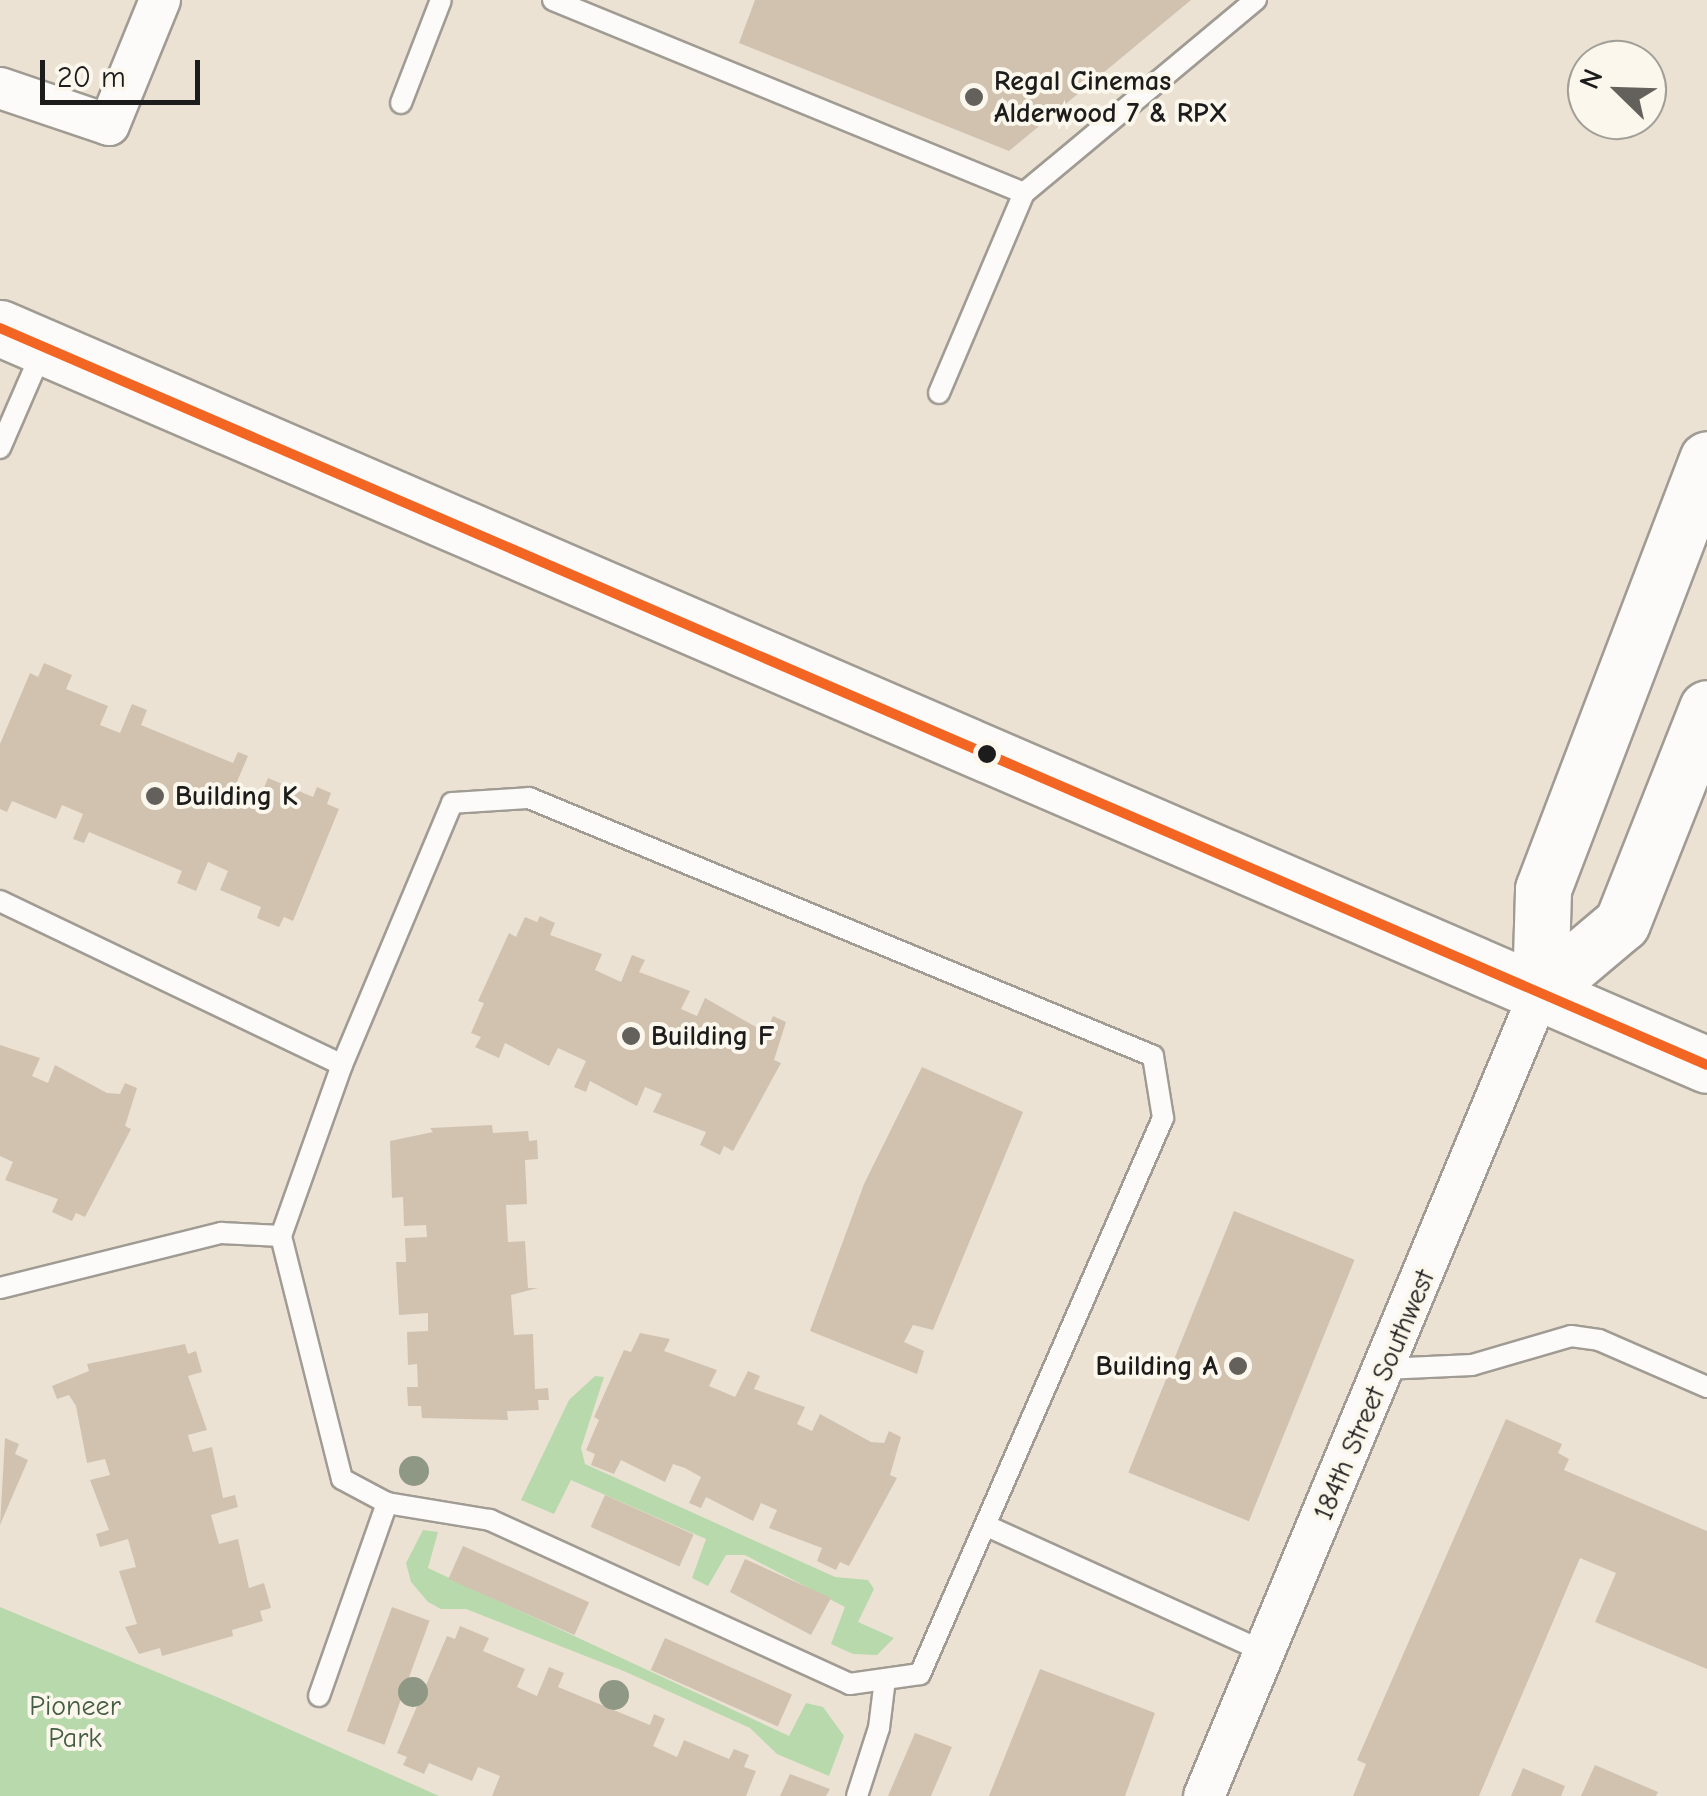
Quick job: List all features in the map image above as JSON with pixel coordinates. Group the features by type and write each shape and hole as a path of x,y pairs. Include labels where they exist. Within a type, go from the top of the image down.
{"main road":[{"path":"22,338 1707,1065"},
{"name":"184th Street Southwest","path":"1540,992 1544,888 1707,459"},
{"name":"184th Street Southwest","path":"1540,992 1622,923 1707,708"}],"street":[{"path":"0,88 109,125 160,0"},
{"name":"184th Street Southwest","path":"1204,1796 1540,992"}],"lane":[{"path":"400,103 442,0"},
{"path":"554,0 1024,193"},
{"path":"938,394 1024,193 1256,0"},
{"path":"0,448 22,338"},
{"path":"529,798 1153,1056 1163,1118 920,1674 850,1684 490,1520 387,1503 342,1479 281,1236 342,1065 452,803 529,798"},
{"path":"0,901 342,1065"},
{"path":"0,1288 220,1233 281,1236"},
{"path":"1384,1368 1472,1365 1571,1336 1599,1340 1707,1387"},
{"path":"320,1696 387,1503"},
{"path":"987,1526 1267,1652"},
{"path":"857,1796 879,1728 885,1679"}],"green space":[{"path":"595,1376 604,1377 581,1448 585,1464 835,1577 868,1580 874,1589 858,1622 894,1638 877,1655 853,1654 831,1644 845,1607 745,1555 726,1555 708,1586 692,1578 706,1539 571,1480 554,1514 521,1500 569,1400"},
{"path":"423,1530 438,1532 428,1568 789,1736 806,1703 823,1707 844,1736 829,1776 777,1754 750,1728 626,1672 466,1609 441,1609 428,1602 411,1582 406,1563"},
{"name":"Pioneer Park","path":"0,1607 224,1700 439,1796 0,1796"}],"building":[{"name":"Regal Cinemas Alderwood 7 & RPX","path":"755,0 1191,0 1009,151 739,43"},
{"name":"Building K","path":"44,663 72,675 66,689 108,706 100,725 120,733 132,704 147,710 141,725 233,763 238,752 248,756 236,784 261,795 268,778 313,797 317,787 331,793 327,804 339,809 293,921 284,917 279,927 257,918 261,907 220,890 228,871 208,862 196,891 177,883 182,871 89,832 84,843 73,839 83,814 62,805 56,819 12,801 7,812 0,809 0,744 30,673 38,677"},
{"name":"Building F","path":"540,916 555,923 550,935 602,954 595,970 621,982 632,955 645,960 639,972 690,991 681,1009 697,1016 705,998 756,1027 768,1028 773,1016 786,1022 774,1060 781,1063 733,1151 724,1146 720,1155 700,1145 706,1132 653,1112 662,1094 645,1087 637,1106 590,1081 586,1092 574,1087 586,1061 558,1048 549,1066 505,1043 499,1058 475,1047 481,1037 471,1033 484,1003 478,1001 509,933 516,937 525,917 537,922"},
{"path":"0,1045 40,1058 32,1076 48,1083 55,1065 107,1093 120,1094 125,1083 137,1088 125,1126 131,1129 85,1217 76,1213 72,1221 52,1212 58,1199 5,1180 13,1162 0,1156"},
{"path":"922,1067 1023,1112 933,1330 913,1325 904,1342 924,1351 917,1374 810,1331 864,1184"},
{"path":"492,1125 493,1133 528,1131 529,1141 537,1140 538,1159 525,1160 527,1204 506,1205 508,1242 525,1241 528,1288 538,1288 511,1295 514,1335 533,1334 535,1389 548,1388 549,1400 538,1400 539,1410 507,1411 508,1420 422,1418 421,1406 408,1406 407,1387 418,1387 417,1364 408,1365 407,1332 428,1331 428,1313 399,1315 396,1262 406,1262 405,1238 427,1237 426,1225 404,1226 403,1197 392,1198 390,1141 433,1132 430,1128"},
{"name":"Building A","path":"1234,1211 1355,1260 1249,1521 1128,1472"},
{"path":"640,1333 670,1339 664,1351 717,1370 709,1386 735,1397 748,1371 760,1376 754,1389 805,1407 797,1424 812,1431 820,1414 871,1442 884,1443 889,1431 901,1437 890,1475 897,1478 849,1566 840,1562 836,1570 817,1561 822,1548 769,1528 777,1510 761,1503 753,1521 706,1497 701,1508 689,1503 701,1477 685,1468 673,1464 665,1482 621,1460 614,1474 591,1465 595,1454 586,1450 599,1420 594,1417 624,1350 631,1352"},
{"path":"185,1344 188,1354 196,1351 202,1372 188,1376 207,1430 188,1435 193,1452 212,1447 223,1498 235,1495 238,1507 211,1515 219,1544 238,1539 249,1588 264,1583 271,1608 260,1611 263,1621 232,1630 233,1636 162,1656 160,1648 139,1654 125,1627 137,1624 119,1571 136,1567 128,1539 100,1547 96,1534 109,1530 90,1480 110,1475 105,1459 87,1463 76,1406 69,1395 57,1399 52,1386 89,1371 87,1364"},
{"path":"1506,1419 1562,1444 1558,1453 1569,1459 1564,1470 1707,1531 1707,1669 1595,1622 1616,1573 1580,1558 1479,1796 1353,1796 1366,1764 1357,1760"},
{"path":"5,1438 19,1444 15,1454 28,1460 0,1525"},
{"path":"605,1495 694,1534 679,1566 591,1527"},
{"path":"463,1546 589,1602 574,1635 448,1579"},
{"path":"745,1559 831,1598 811,1635 730,1592"},
{"path":"392,1607 430,1621 384,1745 347,1731"},
{"path":"460,1626 489,1638 483,1651 525,1669 517,1687 537,1696 549,1667 564,1673 558,1687 650,1725 654,1714 665,1719 653,1746 677,1757 684,1740 729,1759 734,1749 749,1755 744,1767 756,1771 746,1796 492,1796 500,1776 478,1767 472,1781 429,1763 424,1774 403,1765 407,1757 397,1753 447,1636 455,1639"},
{"path":"665,1638 792,1695 778,1727 651,1670"},
{"path":"1040,1669 1155,1713 1125,1796 989,1796"},
{"path":"915,1733 952,1747 931,1796 888,1796"},
{"path":"1595,1765 1658,1792 1656,1796 1581,1796"},
{"path":"1523,1768 1565,1786 1561,1796 1511,1796"},
{"path":"790,1774 830,1789 826,1796 780,1796"}],"transit line":[{"path":"0,328 1707,1065"}],"place":[{"name":"Regal Cinemas Alderwood 7 & RPX","path":"974,97"},
{"name":"Building K","path":"155,796"},
{"name":"Building F","path":"631,1036"},
{"name":"Building A","path":"1238,1366"}]}
